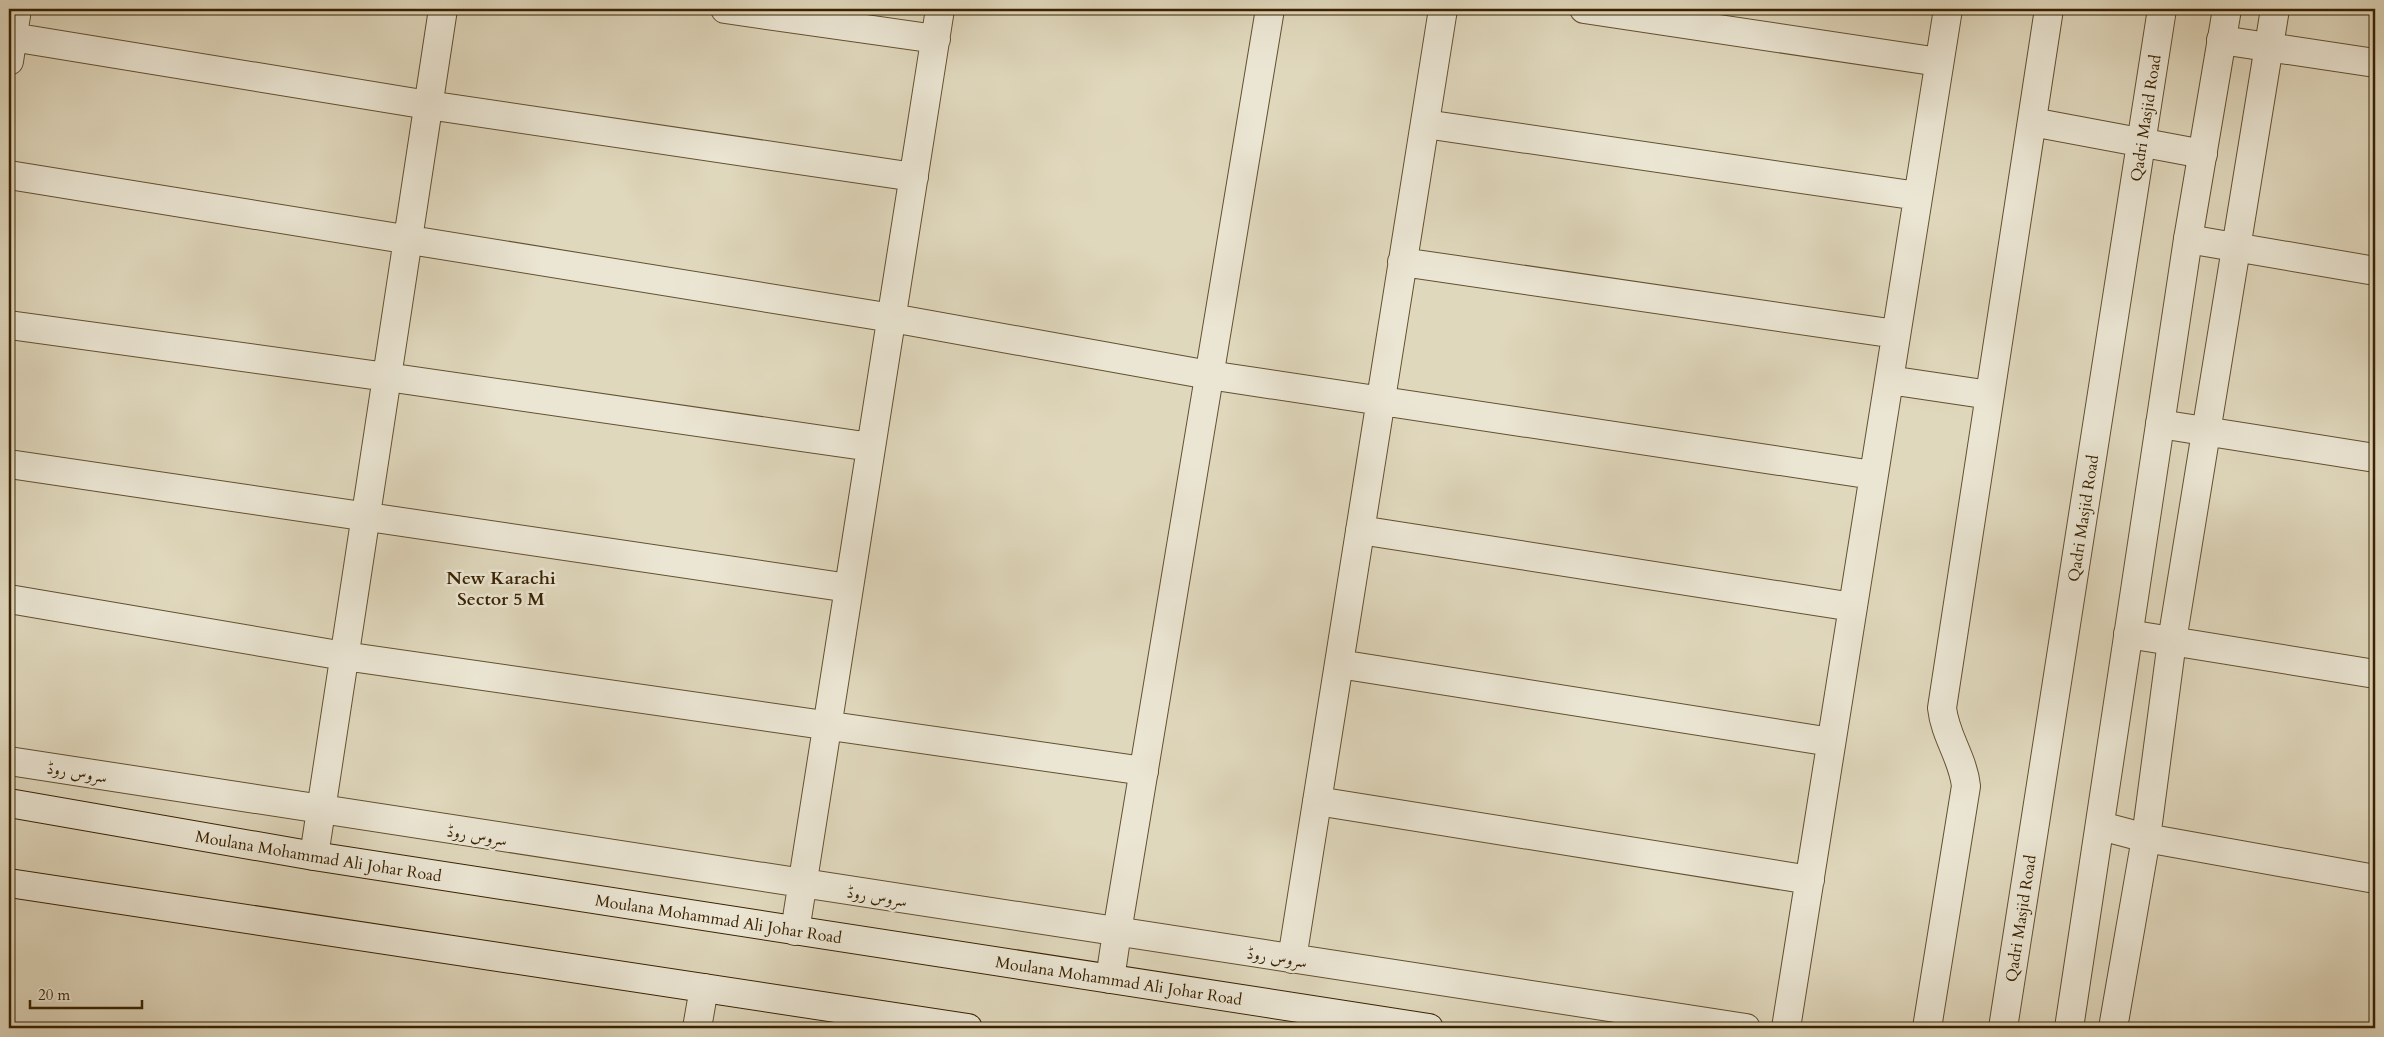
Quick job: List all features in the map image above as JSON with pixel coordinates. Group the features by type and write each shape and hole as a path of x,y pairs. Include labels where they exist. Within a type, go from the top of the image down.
{"street":[{"path":"17,9 11,50 428,105 914,177"},
{"path":"314,856 443,9"},
{"path":"725,9 936,39"},
{"path":"796,931 940,9"},
{"path":"1110,979 1270,9"},
{"path":"1292,959 1443,9"},
{"path":"1584,9 1940,62"},
{"path":"1786,1028 1948,9"},
{"path":"1927,1028 1966,786 1964,771 1943,724 1942,708 2050,9"},
{"name":"Qadri Masjid Road","path":"2003,1028 2162,9"},
{"path":"2069,1028 2101,826 2188,239 2221,40 2228,9"},
{"path":"2113,1028 2146,838 2172,641 2208,431 2275,9"},
{"path":"2221,40 2375,63"},
{"path":"2032,122 2203,154"},
{"path":"1425,124 1918,196"},
{"path":"9,175 408,238 892,318 1209,375 1381,399 1873,475"},
{"path":"2188,239 2375,271"},
{"path":"1402,262 1896,334"},
{"path":"9,325 387,377 871,448"},
{"path":"1889,380 1990,395"},
{"path":"2160,424 2375,458"},
{"path":"9,464 849,588"},
{"path":"1360,530 1853,607"},
{"path":"9,599 344,656 1144,771"},
{"path":"2128,634 2375,674"},
{"path":"1339,664 1831,742"},
{"name":"سروس روڈ","path":"9,761 321,811 1746,1028"},
{"path":"1317,801 1810,880"},
{"name":"Moulana Mohammad Ali Johar Road","path":"9,803 314,856 1429,1028"},
{"path":"2101,826 2146,838 2375,879"},
{"path":"9,883 968,1028"},
{"path":"697,1028 704,988"}],"district":[{"name":"New Karachi Sector 5 M","path":"501,588"}]}
